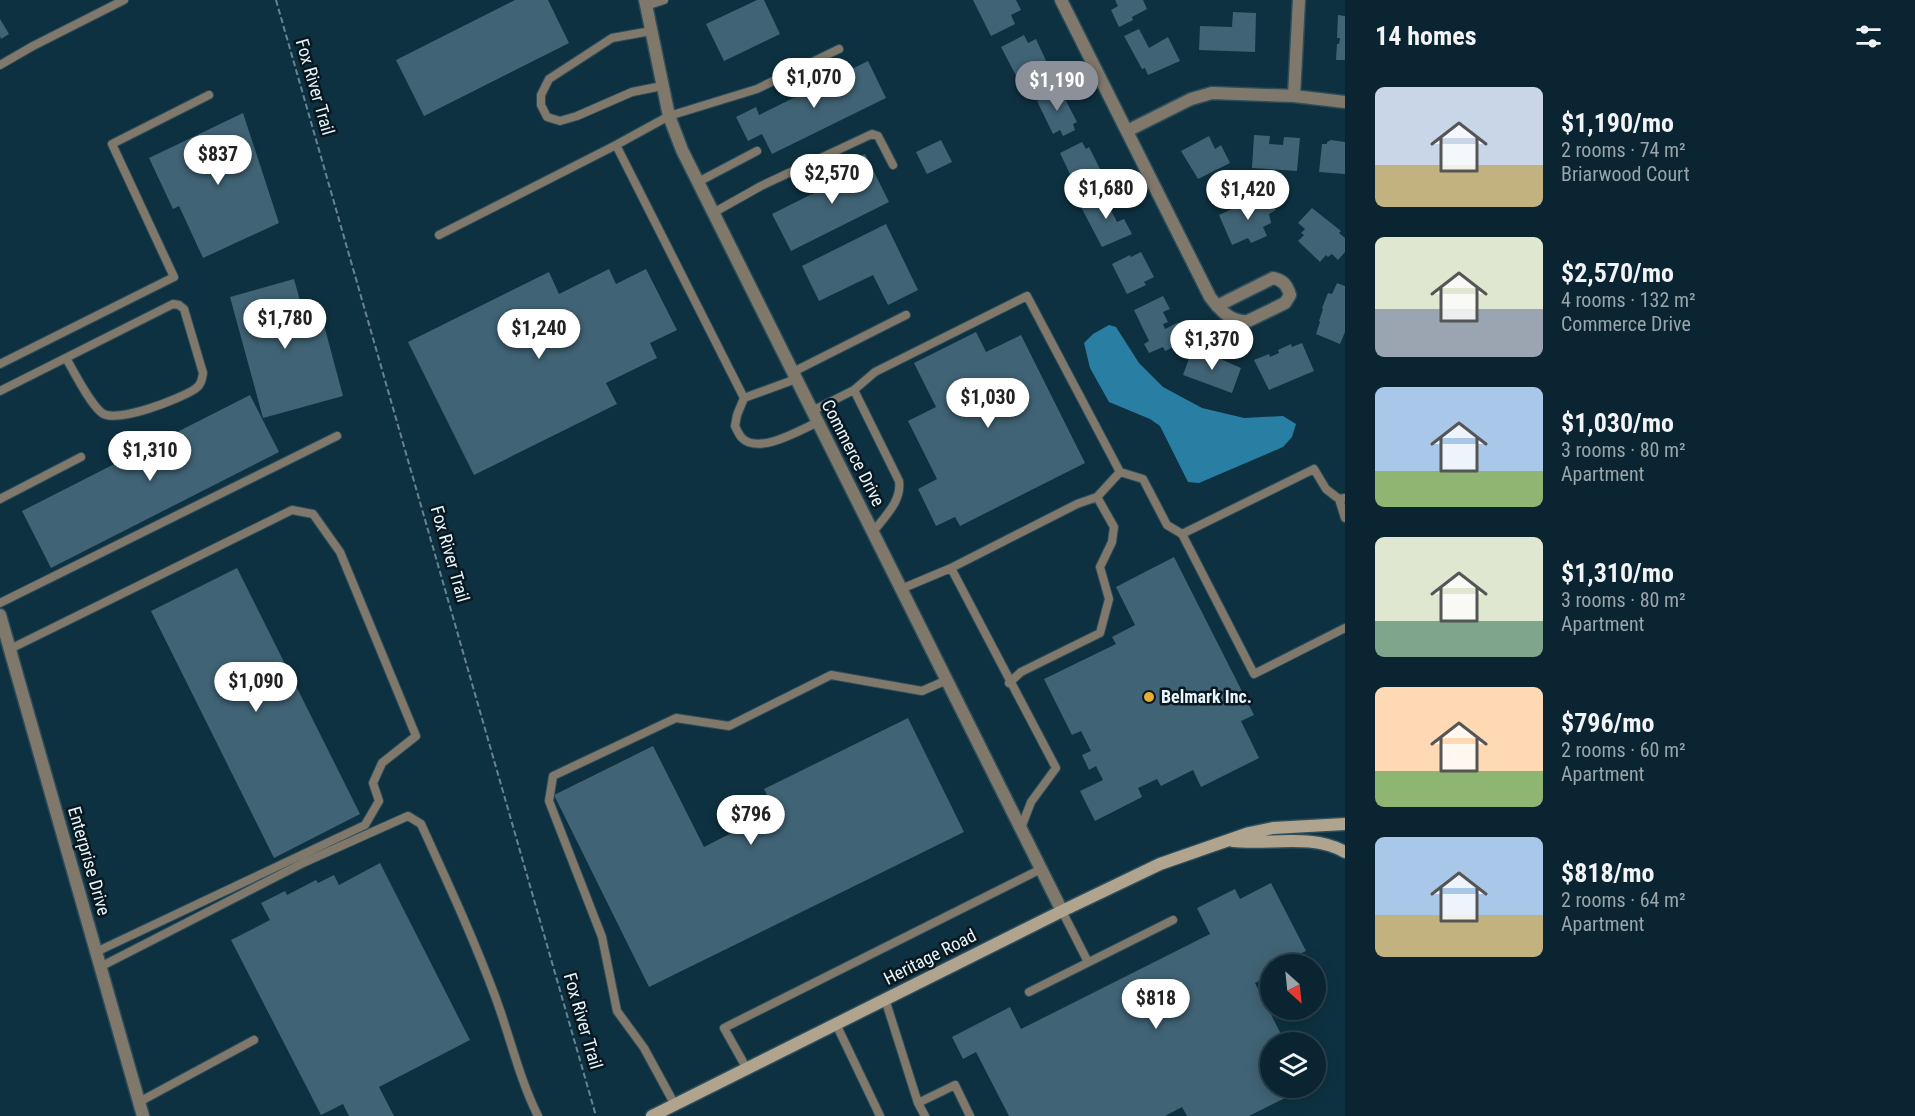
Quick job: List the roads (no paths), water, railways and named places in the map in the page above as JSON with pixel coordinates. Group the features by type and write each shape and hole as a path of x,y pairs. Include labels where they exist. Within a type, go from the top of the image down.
{"main road":[{"name":"Heritage Road","path":"659,1114 1062,910 1160,864 1249,832 1273,828 1345,824"},
{"name":"Heritage Road","path":"1229,841 1312,842 1345,852"}],"street":[{"path":"1061,0 1216,306 1235,320 1248,321 1285,303 1290,295 1288,286 1273,278 1216,306"},
{"path":"1294,96 1299,0"},
{"name":"Commerce Drive","path":"646,3 662,86 676,138 1062,910"},
{"path":"1127,131 1191,99 1212,93 1294,96 1345,102"},
{"name":"Enterprise Drive","path":"0,615 143,1116"}],"lane":[{"path":"0,65 124,0"},
{"path":"646,3 664,0"},
{"path":"651,31 612,38 583,55 549,79 541,95 541,105 547,117 560,121 578,116 632,92 662,86"},
{"path":"439,235 669,116 757,89 839,49"},
{"path":"0,364 174,277 112,144 209,95"},
{"path":"713,213 761,186 872,134 878,136 893,165"},
{"path":"616,145 744,398"},
{"path":"698,182 757,151"},
{"path":"906,315 794,375 744,398 735,426 743,439 757,444 772,442 854,390 875,372 1027,296 1120,472 1143,479 1167,525 1182,534 1254,674 1345,628"},
{"path":"0,391 173,304 184,309 203,373 200,384 194,389 127,415 108,416 101,413 93,402 66,358"},
{"path":"854,390 899,481 900,490 897,501 873,532"},
{"path":"0,603 337,436"},
{"path":"0,499 81,457"},
{"path":"1182,534 1314,469 1326,489 1342,498 1345,518"},
{"path":"901,589 951,568 1077,504 1097,497 1120,472"},
{"path":"1009,683 1021,672 1100,633 1109,599 1101,567 1112,542 1114,527 1097,497"},
{"path":"10,649 292,510 313,514 340,552 416,736 382,763 373,783 379,801 365,825 96,952"},
{"path":"951,568 1009,683 1056,768 1031,802 1021,828"},
{"path":"675,1105 644,1048 617,1011 602,937 549,801 552,776 676,718 729,726 831,675 922,691 947,680"},
{"path":"100,967 303,863 408,816 421,824 468,929 496,998 526,1092 538,1116"},
{"path":"747,1069 724,1028 1041,869"},
{"path":"1062,910 1088,962"},
{"path":"1029,992 1173,920"},
{"path":"885,999 918,1103 925,1116"},
{"path":"836,1024 880,1116"},
{"path":"139,1102 254,1040"},
{"path":"918,1103 955,1085 970,1116"}],"water":[{"path":"1109,325 1116,327 1139,363 1163,387 1202,408 1244,418 1283,416 1296,424 1292,437 1283,447 1199,483 1188,482 1160,426 1150,419 1109,402 1090,368 1084,343 1093,334"}],"place":[{"name":"Belmark Inc.","path":"1149,697"}]}
